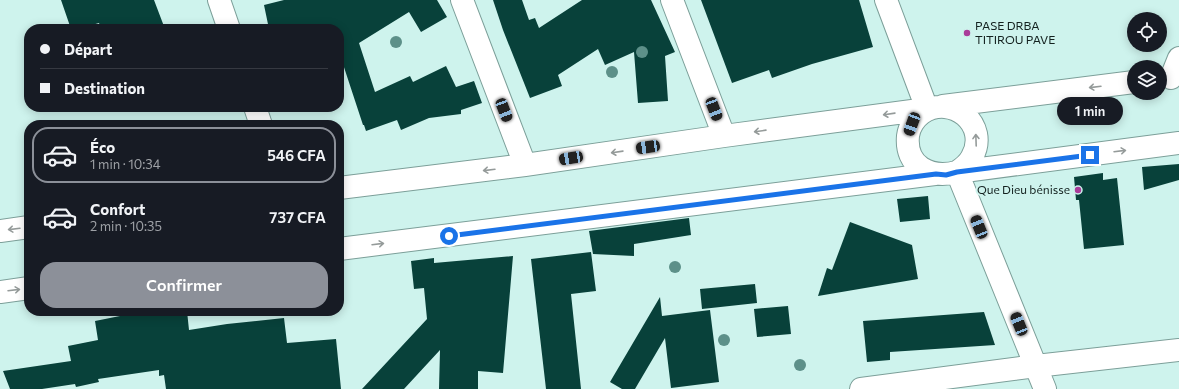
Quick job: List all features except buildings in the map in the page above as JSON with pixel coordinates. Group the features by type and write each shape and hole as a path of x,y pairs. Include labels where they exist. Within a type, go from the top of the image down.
{"street":[{"path":"219,0 227,24"},
{"path":"462,0 525,165"},
{"path":"672,0 724,136"},
{"path":"886,0 933,108"},
{"path":"1170,78 1179,58"},
{"path":"344,187 525,165 724,136 1127,83"},
{"path":"936,174 925,170 917,164 910,155 908,145 908,134 918,115 933,108 948,107 958,110 967,117 973,126 976,136 976,147 972,157 965,166 957,172"},
{"path":"344,248 936,174 946,175 957,172 1179,143"},
{"path":"957,172 1045,389"},
{"path":"0,231 24,228"},
{"path":"0,292 24,289"},
{"path":"862,389 1036,366 1179,350"}],"place":[{"name":"PASE DRBA TITIROU PAVE","path":"967,33"},
{"name":"Que Dieu bénisse","path":"1078,190"}],"route":[{"path":"449,236 936,174 946,175 957,172 1090,155"}]}
